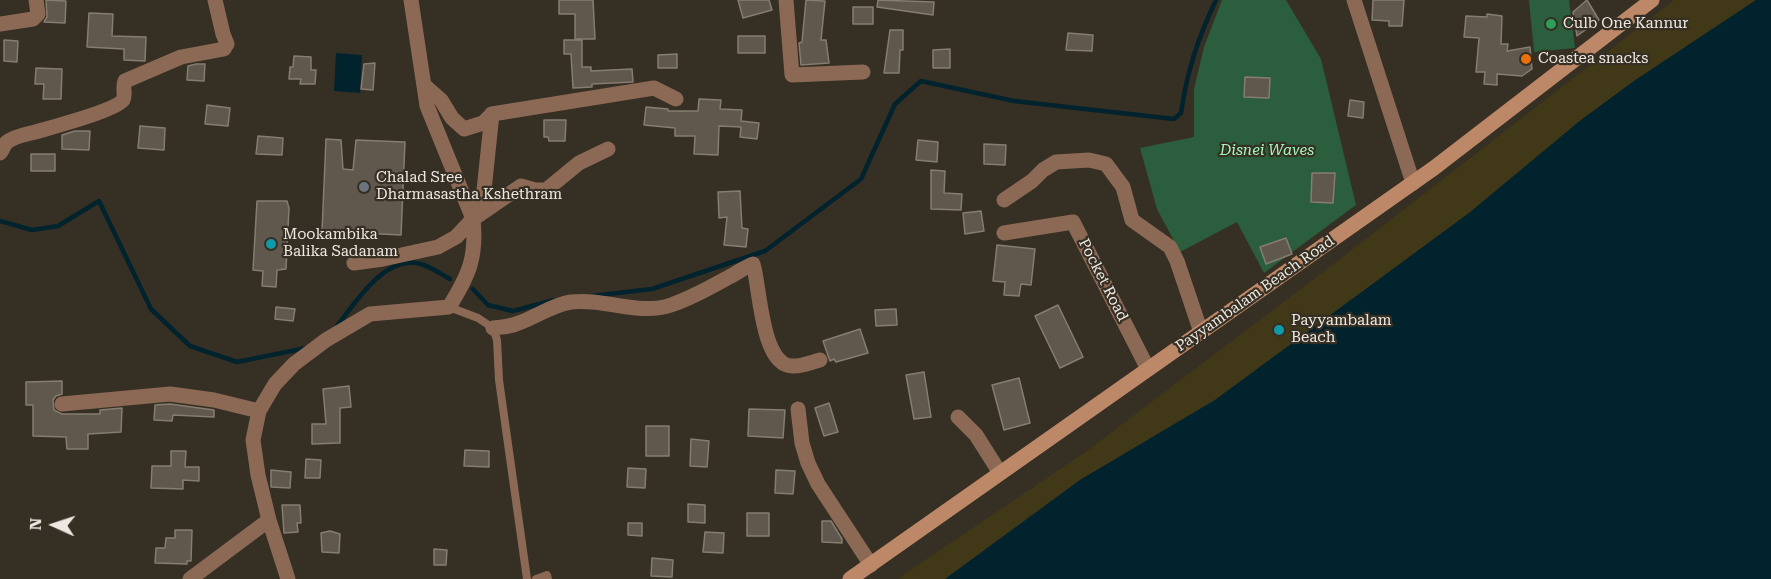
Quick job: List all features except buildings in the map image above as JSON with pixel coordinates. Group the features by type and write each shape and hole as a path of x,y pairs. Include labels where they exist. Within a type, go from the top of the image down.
{"main road":[{"name":"Payyambalam Beach Road","path":"850,579 1413,183 1652,0"}],"street":[{"path":"0,24 33,19 38,14 36,0"},
{"path":"0,153 5,143 20,136 74,121 116,105 124,97 125,81 181,57 224,49 227,44 215,0"},
{"path":"288,579 269,520 258,475 253,440 259,411 275,384 294,364 326,340 370,314 449,307 466,280 471,263 475,239 472,219 427,106 411,0"},
{"path":"786,0 792,75 863,72"},
{"path":"1354,0 1413,183"},
{"path":"424,85 441,100 452,118 464,129 483,123 492,114 654,88 676,99"},
{"path":"472,219 484,190 492,114"},
{"path":"354,263 438,247 456,237 472,219 521,186 534,190 546,190 579,163 608,149"},
{"path":"1004,200 1056,162 1089,160 1106,164 1124,187 1132,220 1170,247 1201,332"},
{"name":"Pocket Road","path":"1004,233 1073,222 1148,369"},
{"path":"494,328 515,325 551,308 582,301 646,310 671,305 704,291 753,264 762,317 773,351 781,363 792,366 820,360"},
{"path":"62,404 170,394 214,400 259,411"},
{"path":"798,409 802,443 808,463 818,484 871,565"},
{"path":"958,417 976,435 1000,473"},
{"path":"190,579 269,520"}],"lane":[{"path":"449,307 478,318 494,328 497,340 499,380 527,579"},
{"path":"536,579 547,575 548,579"}],"green space":[{"name":"Disnei Waves","path":"1222,0 1286,0 1321,59 1356,205 1264,273 1237,222 1180,252 1157,209 1140,148 1194,137 1194,89 1204,47"},
{"name":"Culb One Kannur","path":"1529,0 1569,0 1575,48 1534,52"}],"sand":[{"name":"Payyambalam Beach","path":"1674,0 1756,0 1634,81 1581,120 1469,213 1215,400 1080,480 945,579 897,579 1084,453 1340,259"}],"water":[{"path":"1756,0 1771,0 1771,579 945,579 1080,480 1215,400 1469,213 1581,120 1634,81"},
{"path":"336,53 362,55 360,93 334,91"}],"waterway":[{"path":"592,296 652,289 765,251 861,179 895,104 921,81 1014,101 1174,119 1181,113 1194,55 1216,0"},
{"path":"0,221 32,230 58,226 99,201 151,309 190,346 237,362 306,348"},
{"path":"337,326 362,293 384,273 396,266 408,263 421,264 450,279"},
{"path":"473,289 488,305 513,311 554,300"}],"place":[{"name":"Culb One Kannur","path":"1551,24"},
{"name":"Coastea snacks","path":"1526,59"},
{"name":"Chalad Sree Dharmasastha Kshethram","path":"364,187"},
{"name":"Mookambika Balika Sadanam","path":"271,244"},
{"name":"Payyambalam Beach","path":"1279,330"}]}
